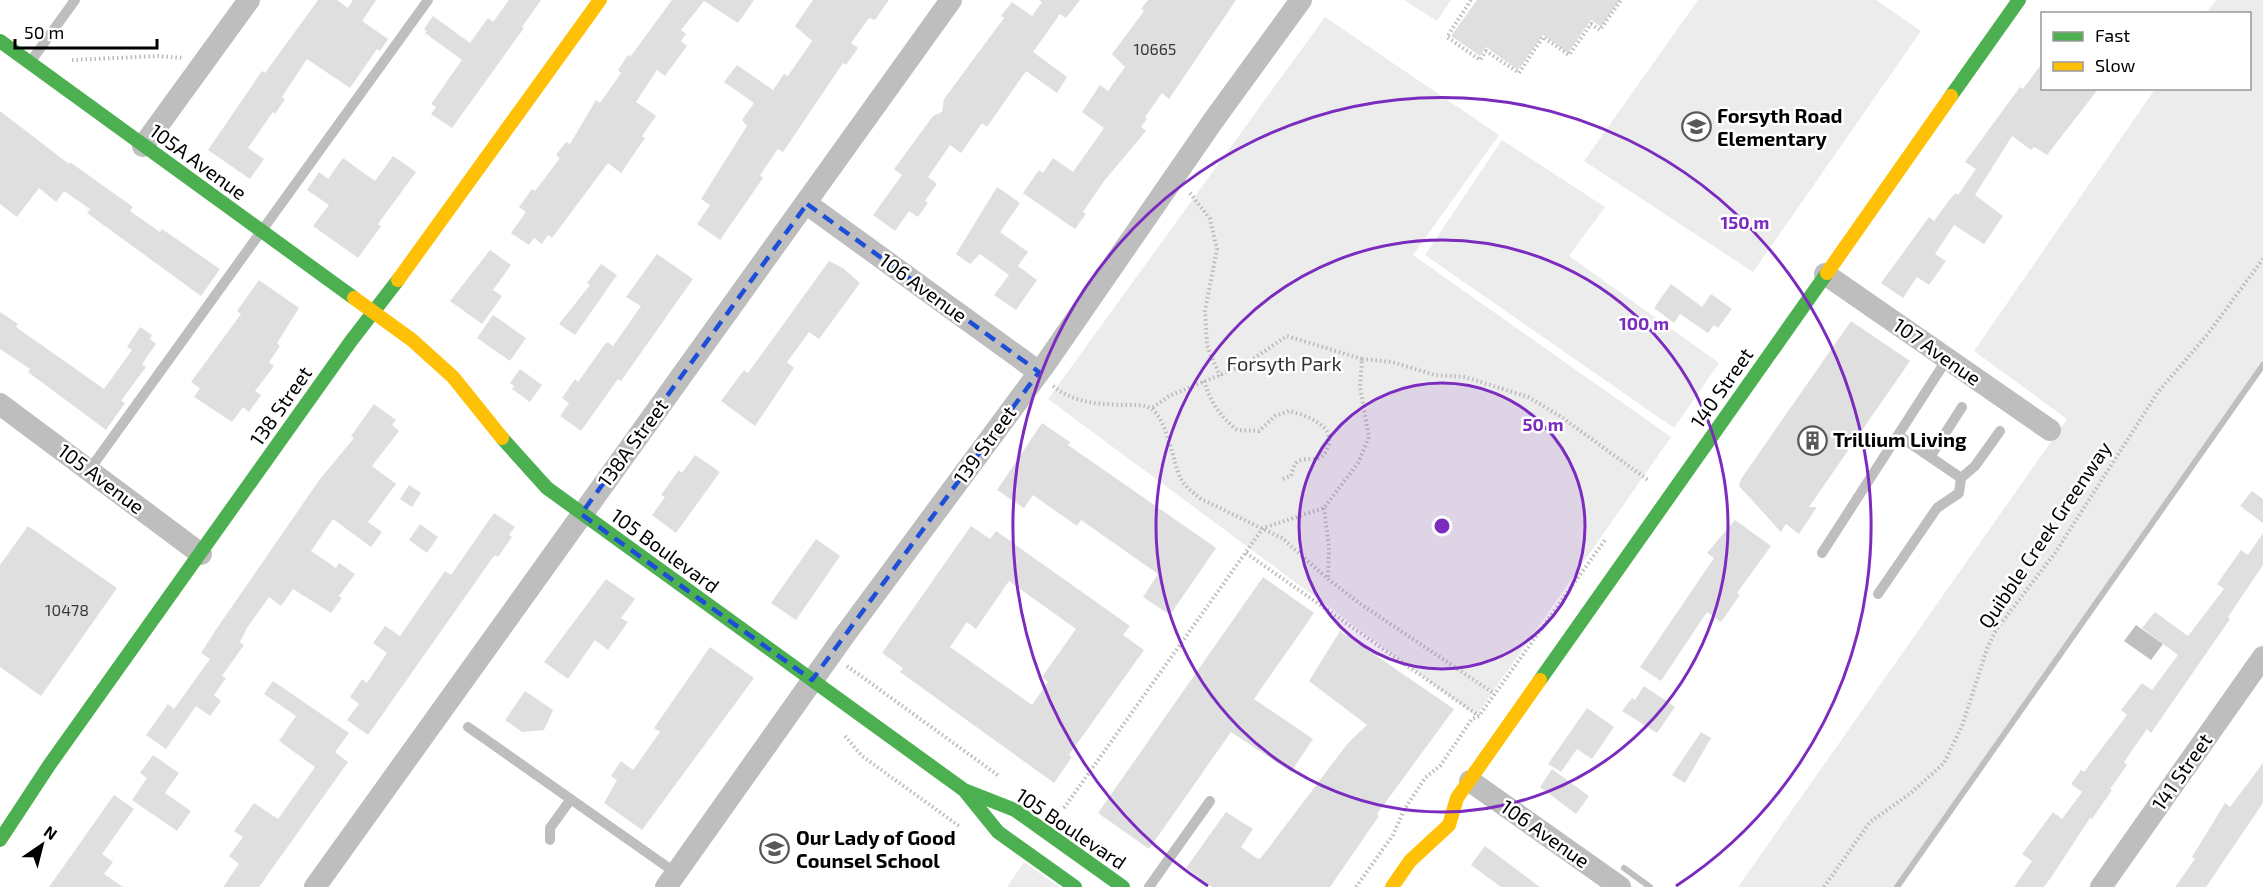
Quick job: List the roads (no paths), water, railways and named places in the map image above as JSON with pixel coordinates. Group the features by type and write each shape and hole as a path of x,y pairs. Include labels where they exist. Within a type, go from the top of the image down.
{"street":[{"path":"143,146 249,0"},
{"name":"138 Street","path":"0,840 50,764 600,0"},
{"name":"138A Street","path":"315,887 581,514 807,204 951,0"},
{"name":"139 Street","path":"671,880 812,680 1039,372 1213,121 1301,0"},
{"name":"140 Street","path":"1410,861 1449,825 1464,789 2019,0"},
{"name":"105A Avenue","path":"0,41 374,312"},
{"name":"106 Avenue","path":"807,204 1039,372"},
{"name":"107 Avenue","path":"1825,274 2050,430"},
{"name":"105 Boulevard","path":"374,312 453,377 522,462 547,488 964,790 1015,810 1124,887"},
{"name":"105 Avenue","path":"0,404 201,554"},
{"name":"141 Street","path":"2101,887 2263,657"},
{"name":"106 Avenue","path":"1464,789 1620,887"},
{"name":"140 Street","path":"1439,808 1464,789"},
{"name":"105 Boulevard","path":"964,790 998,832 1075,887"},
{"name":"140 Street","path":"1392,887 1410,861 1422,832"}],"lane":[{"path":"30,63 75,0"},
{"path":"90,469 428,0"},
{"path":"1822,553 1947,359"},
{"path":"1929,457 1962,407"},
{"path":"1878,594 1937,508 1959,494 1961,478 1976,466 2000,431"},
{"path":"1898,435 1961,478"},
{"path":"468,727 571,799 671,880"},
{"path":"550,840 550,828 571,799"},
{"path":"1149,887 1210,801"}],"waterway":[{"path":"1897,887 2263,365"},
{"path":"1624,868 1650,887"}],"place":[{"name":"Forsyth Road Elementary","path":"1696,127"},
{"name":"Trillium Living","path":"1812,440"},
{"name":"Our Lady of Good Counsel School","path":"775,849"}],"park label":[{"name":"Forsyth Park","path":"1284,364"}]}
